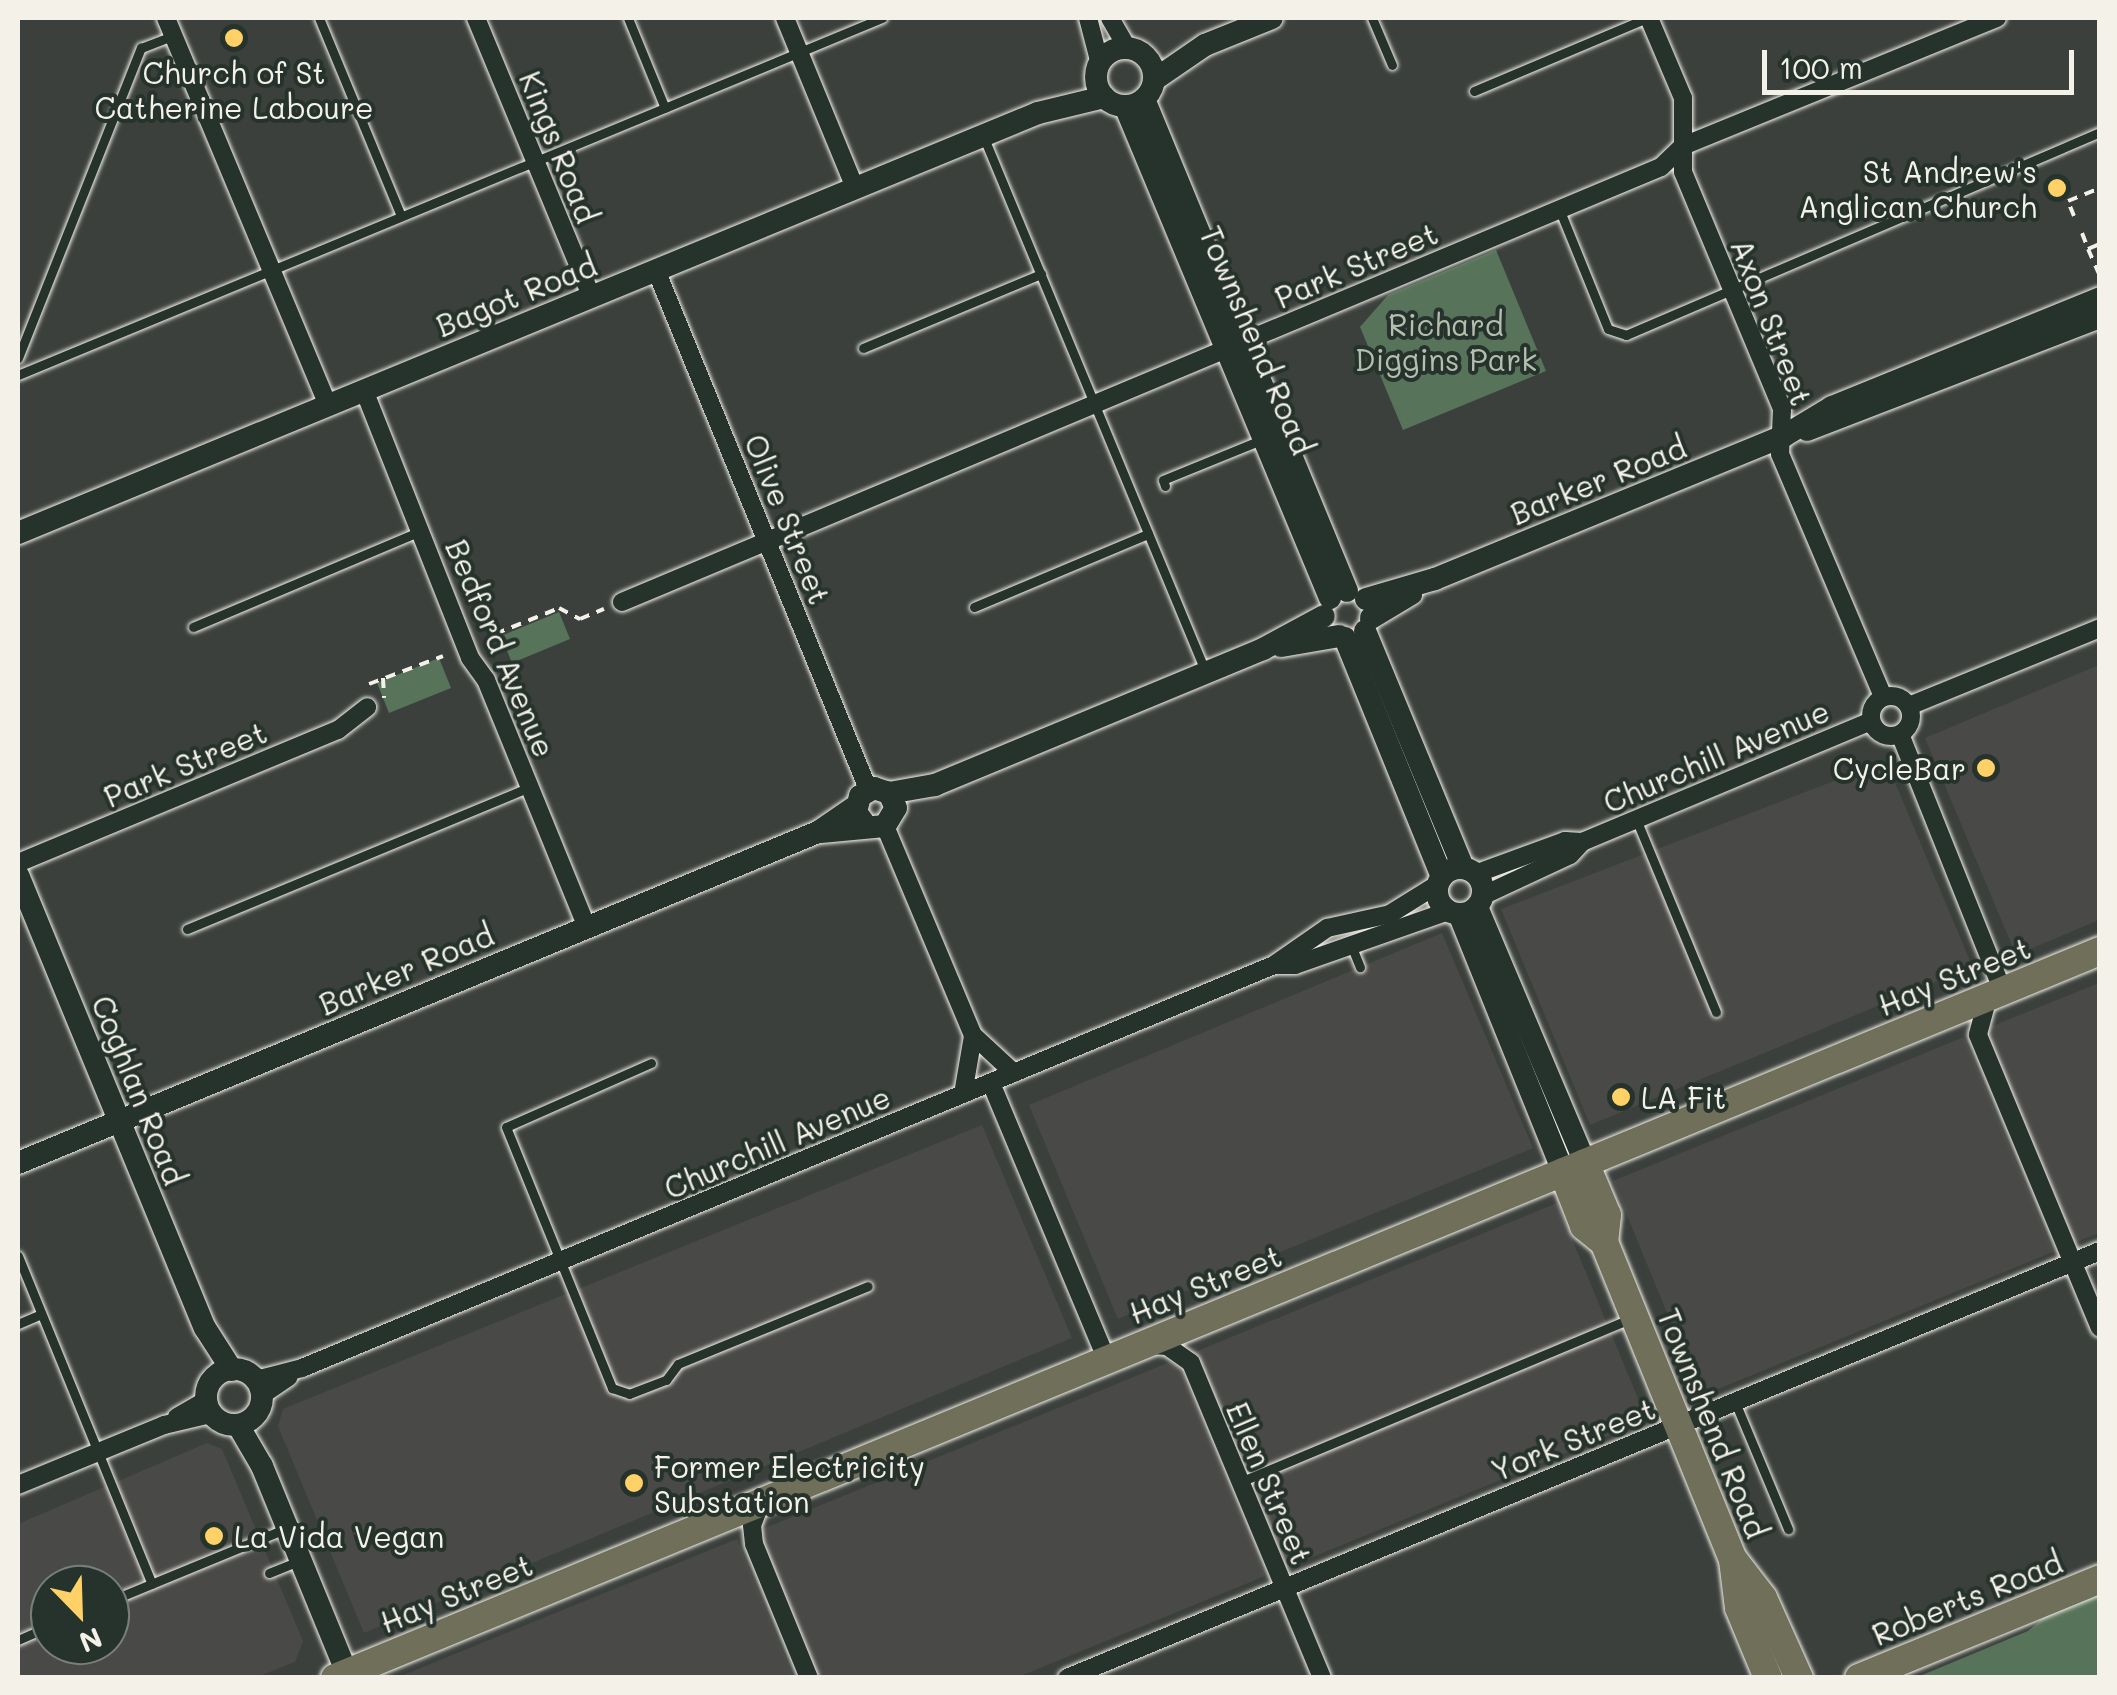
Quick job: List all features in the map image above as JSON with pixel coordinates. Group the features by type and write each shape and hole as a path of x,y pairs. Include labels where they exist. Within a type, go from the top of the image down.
{"main road":[{"name":"Hay Street","path":"344,1676 2100,952"},
{"name":"Townshend Road","path":"1574,1168 1584,1226 1604,1242 1732,1559 1763,1598 1799,1678"},
{"path":"1732,1559 1739,1608 1768,1678"},
{"name":"Roberts Road","path":"1859,1678 1889,1671 2100,1579"}],"street":[{"name":"Kings Road","path":"476,18 591,296"},
{"path":"785,18 855,188"},
{"name":"Townshend Road","path":"1088,18 1234,346 1574,1168"},
{"path":"1110,18 1136,52 1120,87"},
{"name":"Bagot Road","path":"18,533 983,135 1120,87 1272,18"},
{"name":"Axon Street","path":"1648,18 1683,98 1682,172 1782,409 1784,436 1780,454 1883,697"},
{"name":"Park Street","path":"622,602 1559,210 1660,167 1684,146 1996,18"},
{"path":"170,26 328,406"},
{"name":"Bagot Road","path":"1120,87 1136,52 1206,45"},
{"name":"Olive Street","path":"656,270 973,1036 1014,1073"},
{"name":"Barker Road","path":"18,1163 1784,436 1832,408 2100,298"},
{"name":"Barker Road","path":"1784,436 1841,422 2100,317"},
{"name":"Townshend Road","path":"1234,346 1263,439 1348,616"},
{"name":"Bedford Avenue","path":"364,390 423,530 470,658 486,680 587,927"},
{"path":"1908,706 2100,628"},
{"path":"1883,697 1898,697 1908,706 1909,725 1900,734 1882,734 1871,721 1883,697"},
{"name":"Park Street","path":"18,863 338,730 367,707"},
{"name":"Churchill Avenue","path":"259,1388 1274,966 1351,945 1565,842 1582,842 1871,721"},
{"path":"1900,734 1996,994 1978,1035 2100,1328"},
{"name":"Coghlan Road","path":"18,876 223,1373"},
{"name":"Churchill Avenue","path":"1274,966 1326,928 1390,914 1460,891"},
{"path":"963,1094 973,1036"},
{"path":"991,1082 1107,1360"},
{"name":"York Street","path":"1067,1678 1532,1479 1678,1425 2100,1251"},
{"name":"Ellen Street","path":"1138,1347 1168,1346 1190,1363 1322,1678"},
{"path":"18,1485 209,1407 223,1373 259,1388 244,1422"},
{"path":"209,1407 244,1422 344,1676"},
{"path":"761,1502 752,1525 756,1550 809,1678"}],"lane":[{"path":"319,18 401,216"},
{"path":"628,18 664,108"},
{"path":"18,375 882,18"},
{"path":"1372,18 1392,65"},
{"path":"1474,91 1648,18"},
{"path":"18,358 141,48 170,26"},
{"path":"1559,210 1608,329 1626,335 1730,286 2100,132"},
{"path":"983,135 1206,673"},
{"path":"863,348 1040,274"},
{"path":"1165,486 1163,480 1263,439"},
{"path":"194,627 423,530"},
{"path":"974,607 1148,534"},
{"path":"187,929 530,787"},
{"path":"1636,819 1716,1012"},
{"path":"1351,945 1360,966"},
{"path":"651,1063 507,1125 611,1386 622,1394 868,1286"},
{"path":"18,1256 152,1584"},
{"path":"18,1324 41,1314"},
{"path":"1240,1482 1634,1317"},
{"path":"1735,1402 1788,1530"},
{"path":"130,1593 288,1528"},
{"path":"269,1573 300,1560"}],"path":[{"path":"2074,216 2068,202 2100,188"},
{"path":"2082,233 2100,276"},
{"path":"2088,249 2100,244"},
{"path":"496,634 558,608 580,619 622,602"},
{"path":"369,684 443,656"}],"shaded area":[{"path":"2099,665 2099,920 2016,955 1925,738"},
{"path":"1886,761 1970,961 1967,969 1590,1125 1501,909"},
{"path":"1442,933 1533,1148 1118,1319 1029,1105"},
{"path":"2099,983 2099,1233 2074,1243 1985,1029"},
{"path":"1964,1037 2053,1252 1701,1396 1613,1181"},
{"path":"982,1125 1072,1338 364,1633 278,1426 283,1409"},
{"path":"1557,1203 1647,1420 1286,1568 1195,1352"},
{"path":"1170,1362 1179,1366 1265,1576 1018,1677 817,1677 758,1531"},
{"path":"207,1443 222,1449 303,1641 295,1662 257,1677 18,1678 18,1524"},
{"path":"737,1539 793,1677 398,1677"}],"green space":[{"name":"Richard Diggins Park","path":"1496,250 1546,371 1403,430 1360,327 1388,295"},
{"path":"559,612 570,639 512,663 501,636"},
{"path":"439,658 451,688 389,713 377,683"},
{"path":"2099,1590 2099,1677 1915,1678 2028,1631 2050,1612"}],"place":[{"name":"Church of St Catherine Laboure","path":"234,38"},
{"name":"St Andrew's Anglican Church","path":"2057,188"},
{"name":"CycleBar","path":"1986,768"},
{"name":"LA Fit","path":"1621,1097"},
{"name":"Former Electricity Substation","path":"634,1483"},
{"name":"La Vida Vegan","path":"214,1536"}]}
